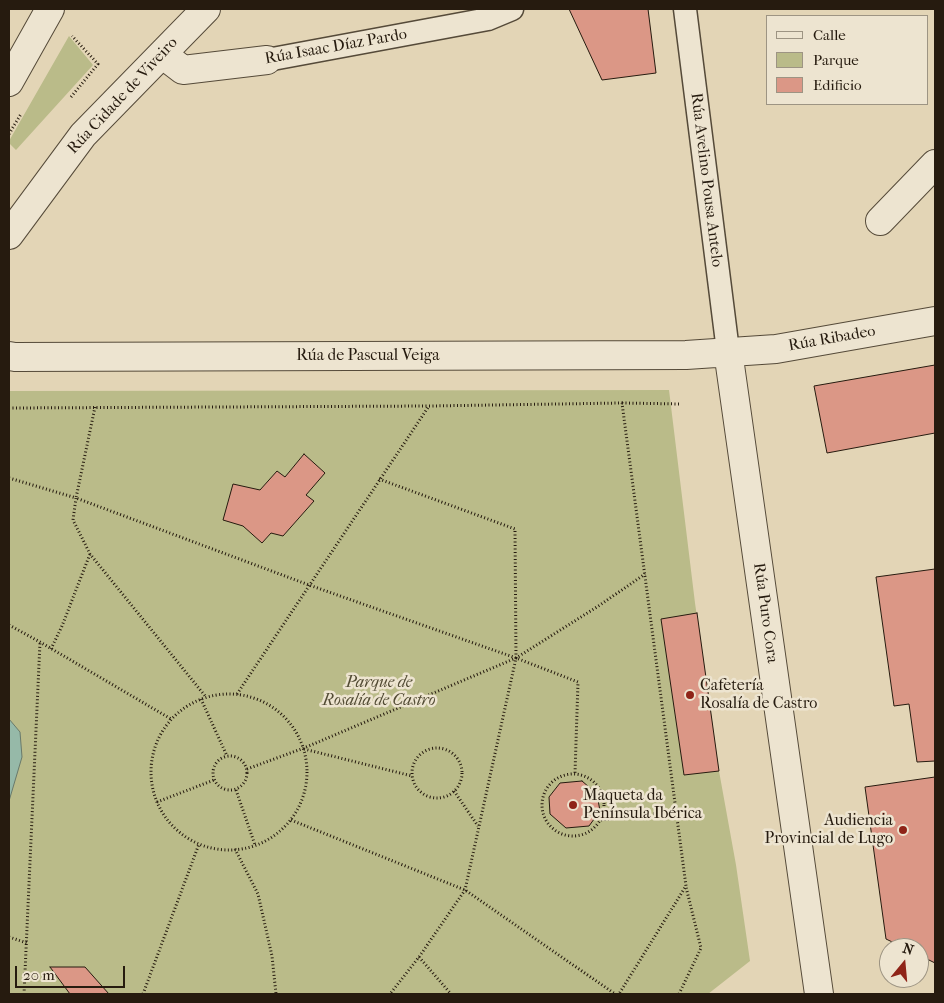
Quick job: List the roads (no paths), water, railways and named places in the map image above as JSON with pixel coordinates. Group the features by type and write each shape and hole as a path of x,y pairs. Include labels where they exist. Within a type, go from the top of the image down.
{"street":[{"path":"9,82 50,9"},
{"name":"Rúa Cidade de Viveiro","path":"9,235 82,136 206,9"},
{"name":"Rúa Isaac Díaz Pardo","path":"162,54 183,70 267,60 488,19 512,9"},
{"name":"Rúa Avelino Pousa Antelo","path":"684,9 728,351"},
{"path":"880,221 935,164"},
{"name":"Rúa Ribadeo","path":"728,351 776,349 935,321"},
{"name":"Rúa de Pascual Veiga","path":"9,356 686,355 728,351"},
{"name":"Rúa Puro Cora","path":"728,351 819,994"}],"place":[{"name":"Cafetería Rosalía de Castro","path":"690,695"},
{"name":"Maqueta da Península Ibérica","path":"573,805"},
{"name":"Audiencia Provincial de Lugo","path":"903,830"}],"park label":[{"name":"Parque de Rosalía de Castro","path":"379,692"}]}
